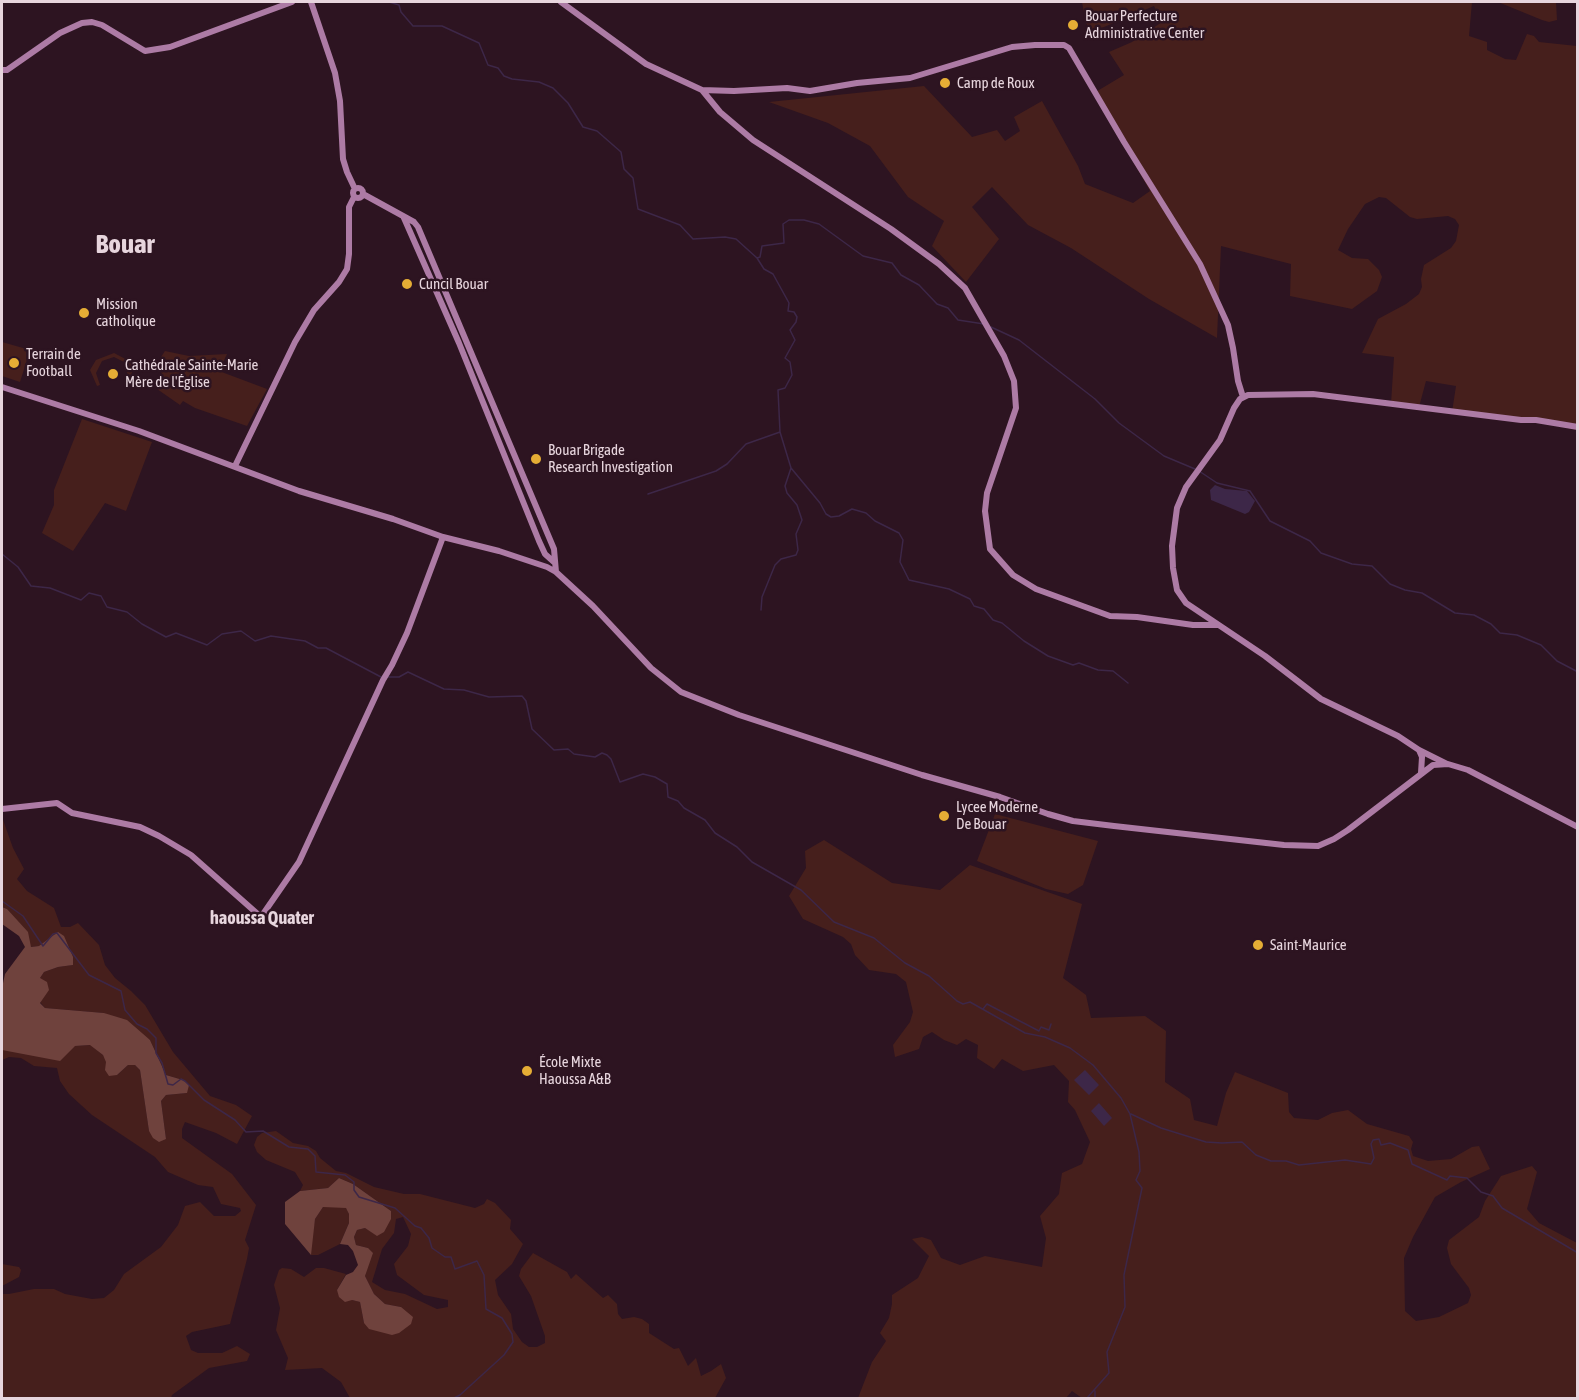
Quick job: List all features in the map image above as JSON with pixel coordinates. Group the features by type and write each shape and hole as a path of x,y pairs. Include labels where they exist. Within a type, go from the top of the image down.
{"street":[{"path":"2,70 7,70 60,33 82,23 92,22 102,26 145,51 170,47 292,2"},
{"path":"235,466 295,342 314,309 339,282 347,269 350,254 349,207 355,189 343,159 340,101 335,73 311,2"},
{"path":"561,2 646,64 702,90 787,88 810,91 857,83 910,78 1012,47 1064,45 1069,48 1200,264 1228,325 1243,397"},
{"path":"702,90 711,103 767,151 891,229 939,264 965,288 972,298 1009,368 1016,394 1016,408 987,493 985,511 990,549 1013,575 1036,589 1110,616 1137,617 1193,625 1218,625"},
{"path":"355,189 362,190 363,194 414,222 418,227 554,549 556,572"},
{"path":"354,197 358,199 363,194"},
{"path":"404,217 545,554 555,563"},
{"path":"432,283 440,279"},
{"path":"2,387 139,431 298,491 393,519 443,537 499,550 547,567 556,572 593,606 651,668 681,692 705,703 782,729 1073,821 1261,842 1318,846 1348,830 1432,765 1448,764"},
{"path":"1578,427 1313,394 1243,397 1234,408 1213,451 1186,487 1177,508 1173,546 1173,568 1177,590 1186,603 1265,656 1321,699 1398,736 1419,750 1448,764 1468,770 1578,826"},
{"path":"524,502 533,498"},
{"path":"2,809 57,803 72,813 140,827 186,851 261,917 298,862 407,633 443,537"},
{"path":"1419,750 1422,757 1421,773"}],"shaded area":[{"path":"1082,2 1472,2 1469,36 1487,42 1487,50 1505,59 1516,60 1527,34 1534,36 1539,42 1577,46 1577,430 1549,424 1452,412 1456,386 1426,381 1419,407 1391,404 1394,357 1362,353 1378,319 1419,294 1424,265 1451,248 1456,241 1459,225 1455,219 1448,216 1417,219 1410,217 1386,198 1379,197 1365,204 1348,229 1338,250 1352,258 1368,259 1379,270 1382,277 1377,291 1352,309 1290,296 1291,264 1221,246 1217,338 1149,299 1071,248 1028,225 992,187 972,207 999,239 966,282 932,246 944,221 908,197 870,146 828,123 769,102 924,86 972,137 997,130 1005,141 1020,131 1014,117 1042,101 1078,166 1085,184 1133,203 1150,191 1094,93 1124,75 1109,52 1132,42 1162,22 1154,6 1092,32 1086,23"},
{"path":"1498,2 1556,2 1557,20 1549,22 1542,20"},
{"name":"Terrain de Football","path":"2,342 30,350 20,382 2,376"},
{"path":"165,351 189,356 227,354 219,371 267,389 247,426 195,408 183,401 180,405 147,382 150,378 159,380 162,376 161,370 155,366"},
{"path":"114,353 137,365 128,379 126,363 114,357 102,361 96,373 100,385 97,386 90,370 96,360"},
{"path":"82,419 152,442 126,511 105,503 73,551 42,533 54,505 54,490"},
{"path":"1215,485 1225,489 1247,491 1255,501 1249,512 1245,514 1211,500 1210,490"},
{"path":"995,814 1098,841 1083,885 1068,894 1046,889 977,861"},
{"path":"2,817 13,848 24,869 17,879 27,891 54,908 61,927 70,927 78,923 99,945 105,965 115,978 145,1005 173,1052 210,1096 236,1105 252,1116 237,1144 216,1133 185,1122 182,1129 182,1138 232,1174 256,1205 245,1240 249,1248 230,1324 192,1332 186,1336 191,1350 198,1353 222,1353 237,1346 250,1354 247,1361 209,1368 171,1398 2,1398 2,1294 34,1289 54,1289 65,1294 92,1299 104,1298 114,1290 124,1274 161,1247 178,1225 185,1206 200,1202 214,1216 235,1216 241,1211 240,1208 221,1204 213,1187 198,1185 168,1172 155,1157 92,1115 69,1094 60,1081 57,1068 34,1066 21,1058 9,1057 2,1060 2,1050 91,1045 103,1055 117,1075 128,1065 135,1065 140,1070 149,1131 166,1139 161,1101 166,1095 187,1093 183,1080 166,1075 150,1040 104,1013 45,1008 40,1002 40,978 44,972 73,965 39,946 31,947 7,909 2,907"},
{"path":"824,840 892,883 940,890 970,865 1082,904 1063,978 1086,995 1091,1018 1145,1016 1166,1031 1165,1082 1190,1099 1194,1120 1217,1126 1226,1093 1235,1072 1288,1093 1289,1112 1294,1118 1318,1120 1332,1113 1348,1110 1367,1124 1409,1136 1413,1142 1411,1149 1413,1156 1428,1161 1451,1159 1472,1147 1479,1146 1490,1169 1435,1197 1404,1258 1405,1311 1416,1321 1439,1317 1468,1303 1471,1295 1469,1288 1451,1264 1447,1248 1449,1240 1479,1217 1485,1201 1501,1176 1532,1166 1537,1172 1527,1209 1539,1223 1577,1243 1577,1398 1082,1398 1072,1391 1066,1398 858,1398 872,1362 886,1341 880,1333 889,1318 892,1295 918,1278 929,1256 912,1239 922,1237 931,1240 941,1258 960,1265 985,1256 1042,1267 1046,1238 1040,1216 1059,1194 1062,1173 1082,1164 1090,1142 1075,1110 1068,1102 1069,1081 1054,1065 1023,1071 1002,1059 994,1069 977,1058 978,1045 966,1039 957,1045 932,1032 923,1037 919,1049 895,1057 893,1045 910,1022 913,1012 906,982 896,974 869,970 855,955 851,944 843,937 803,919 789,896 806,868 805,851"},
{"path":"2,907 7,909 28,932 31,947 39,946 58,932 64,936 73,957 73,965 44,972 40,978 47,982 49,990 40,1003 45,1008 104,1013 127,1020 150,1040 166,1075 183,1080 189,1085 187,1093 166,1095 161,1101 166,1139 159,1142 149,1131 140,1070 135,1065 128,1065 117,1075 109,1076 105,1070 106,1062 103,1055 90,1045 75,1046 60,1061 2,1050 2,988 5,974 25,947 19,936 2,924"},
{"path":"1085,1070 1099,1085 1089,1095 1074,1080"},
{"path":"1099,1103 1112,1118 1104,1126 1091,1111"},
{"path":"276,1131 293,1143 308,1146 336,1171 346,1173 374,1187 404,1194 420,1194 475,1208 484,1204 487,1199 495,1203 511,1220 510,1229 523,1244 512,1264 495,1280 498,1295 511,1314 513,1329 522,1342 529,1347 537,1347 545,1343 545,1336 531,1296 519,1276 521,1269 533,1253 567,1272 571,1279 576,1274 603,1298 608,1295 617,1304 618,1314 622,1319 634,1317 649,1324 649,1333 674,1349 679,1348 688,1366 696,1358 701,1376 721,1364 726,1378 715,1398 350,1398 341,1382 322,1368 285,1370 288,1358 276,1330 280,1308 274,1285 279,1270 282,1268 291,1269 304,1277 316,1268 346,1274 337,1290 352,1300 360,1302 364,1323 401,1307 385,1304 374,1294 365,1276 368,1248 356,1245 354,1237 357,1230 365,1228 377,1235 391,1211 353,1184 339,1178 328,1188 300,1191 303,1185 295,1172 266,1160 257,1152 254,1145 257,1137 262,1133","holes":["403,1217 411,1234 408,1246 394,1264 397,1275 424,1295 448,1300 448,1307 437,1309 405,1294 385,1290 372,1282 382,1249 394,1233 396,1219"]},
{"path":"339,1178 353,1184 391,1211 391,1219 384,1232 377,1236 365,1228 357,1230 354,1237 356,1245 368,1248 373,1253 365,1276 374,1294 385,1304 401,1307 413,1317 411,1324 399,1333 392,1335 369,1329 364,1323 360,1302 352,1300 345,1302 339,1297 337,1290 346,1275 353,1272 358,1265 348,1245 340,1244 349,1223 346,1208 323,1207 315,1219 311,1255 285,1224 285,1202 300,1191 328,1188"},
{"path":"323,1207 346,1207 349,1223 340,1244 318,1255 311,1255 315,1219"},
{"path":"2,1264 19,1267 21,1270 19,1277 2,1286"}],"waterway":[{"path":"389,2 399,5 401,12 413,26 442,26 479,43 488,65 498,68 504,76 539,82 553,88 568,103 583,127 597,131 621,152 624,169 633,178 638,209 680,225 693,239 725,237 736,239 757,258 764,269 773,274 789,303 788,311 794,312 797,317 790,330 795,340 785,358 790,362 792,375 785,388 778,390 780,432 791,468 820,503 826,514 831,517 839,516 852,509 866,513 875,521 899,533 903,540 900,562 909,580 949,589 970,599 974,606 984,609 993,620 1002,623 1024,641 1048,656 1073,665 1079,663 1098,670 1113,671 1128,683"},
{"path":"757,258 760,257 762,246 784,243 783,224 789,220 804,220 819,224 863,256 892,263 901,275 919,285 937,304 948,308 958,320 984,324"},
{"path":"991,327 1019,340 1095,399 1119,423 1164,456 1195,469"},
{"path":"648,494 716,471 727,464 746,444 780,432"},
{"path":"761,610 762,597 775,565 781,559 796,555 798,550 796,534 802,520 797,505 787,493 785,486 791,468"},
{"path":"1199,471 1217,483 1250,491 1270,521 1310,541 1321,553 1352,564 1372,566 1390,584 1422,593 1455,613 1474,615 1491,624 1500,633 1517,635 1541,645 1557,661 1578,672"},
{"path":"2,554 18,567 31,586 50,588 81,600 89,593 101,596 107,607 127,612 142,624 166,637 176,633 207,645 222,634 241,631 255,641 271,636 305,641 318,648 326,648 381,677"},
{"path":"388,677 399,677 408,672 444,689 464,690 489,697 522,696 526,701 532,729 554,750 568,749 574,754 595,757 602,753 607,755 611,759 620,782 643,774 655,777 667,784 668,797 678,801 684,808 705,820 715,833 737,847 752,862 801,890 834,922 874,938 905,963 929,976 957,1001 963,1004 970,1002 1025,1033 1045,1037 1070,1048 1093,1065 1121,1098 1130,1114 1139,1152 1140,1171 1136,1180 1142,1188 1124,1275 1125,1307 1107,1352 1109,1373 1087,1398"},
{"path":"2,901 23,916 43,946 53,934 57,933 89,975 121,991 125,1010 137,1024 147,1029 156,1038 156,1053 162,1063 168,1084 173,1085 181,1079 185,1081 204,1100 235,1120 246,1132 263,1131 289,1147 308,1149 315,1156 316,1172 345,1175 354,1182 354,1190 359,1197 395,1208 415,1226 421,1228 429,1238 432,1248 445,1257 451,1257 455,1269 477,1261 484,1275 486,1309 502,1318 512,1334 513,1342 504,1355 454,1398"},
{"path":"983,1009 987,1004 1039,1031 1041,1027 1049,1030 1051,1024"},
{"path":"1131,1114 1161,1128 1206,1142 1242,1142 1256,1155 1271,1161 1286,1161 1299,1165 1345,1160 1371,1164 1374,1158 1371,1144 1373,1140 1379,1139 1381,1145 1390,1143 1408,1150 1412,1164 1447,1180 1450,1176 1467,1178 1481,1192 1493,1196 1502,1208 1578,1253"},
{"path":"1095,1391 1095,1398"}],"place":[{"name":"Bouar Perfecture Administrative Center","path":"1073,25"},
{"name":"Camp de Roux","path":"945,83"},
{"name":"Cuncil Bouar","path":"407,284"},
{"name":"Mission catholique","path":"84,313"},
{"name":"Terrain de Football","path":"14,363"},
{"name":"Cathédrale Sainte-Marie Mère de l'Église","path":"113,374"},
{"name":"Bouar Brigade Research Investigation","path":"536,459"},
{"name":"Lycee Moderne De Bouar","path":"944,816"},
{"name":"Saint-Maurice","path":"1258,945"},
{"name":"École Mixte Haoussa A&B","path":"527,1071"}],"district":[{"name":"Bouar","path":"125,244"},
{"name":"haoussa Quater","path":"262,918"}]}
